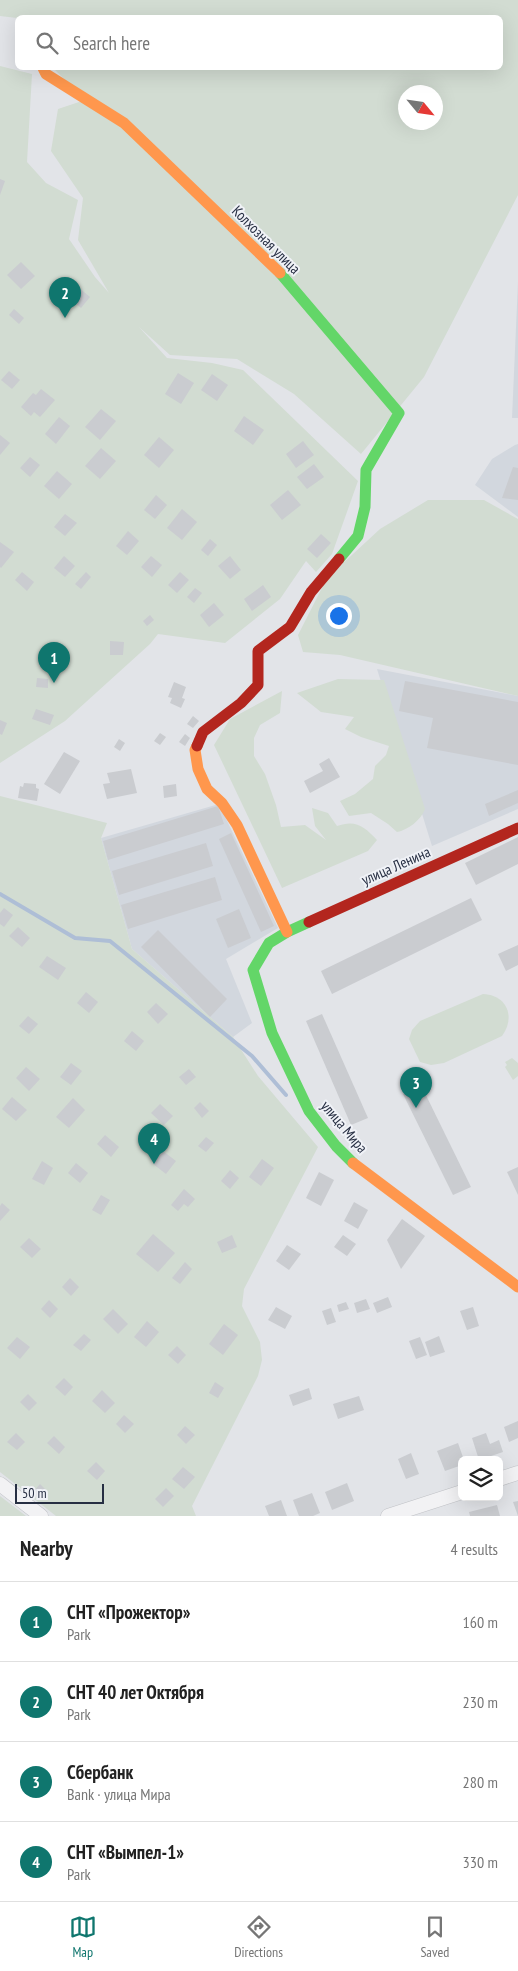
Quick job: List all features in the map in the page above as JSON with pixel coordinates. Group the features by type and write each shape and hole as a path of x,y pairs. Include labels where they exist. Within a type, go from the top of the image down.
{"street":[{"name":"Колхозная улица","path":"44,70 46,74 124,123 287,280 399,412 366,470 364,507 358,536 311,592 290,627 258,651 258,685 241,702 203,732 195,750 198,769 207,789 222,803 237,825 286,932"},
{"name":"улица Ленина","path":"286,932 518,828"},
{"name":"улица Мира","path":"286,932 269,944 252,970 272,1034 309,1111 336,1146 355,1165 518,1287"},
{"path":"503,1478 518,1473"},
{"path":"0,1484 41,1516"},
{"path":"388,1516 458,1493"}],"shaded area":[{"path":"0,0 518,0 518,195 424,377 361,454 294,394 237,359 170,355 139,327 167,358 212,363 243,370 358,481 332,554 316,572 306,561 280,599 225,643 158,634 150,644 65,721 0,763 0,66 32,74 27,162 46,183 78,200 69,239 95,277 109,293 78,240 83,198 51,151 58,109 85,100 55,70 503,70 503,15 15,15 15,18 0,16"},
{"path":"518,282 518,418 512,418"},
{"path":"518,444 518,517 475,485 492,459"},
{"path":"428,500 484,500 518,519 518,696 340,655 303,652 298,635 327,578 380,529"},
{"path":"377,669 518,696 518,809 432,846"},
{"path":"338,679 384,680 425,809 414,824 405,829 397,832 371,813 349,816 340,801 355,794 373,779 375,766 386,755 389,746 361,737 345,729 354,717 321,712 297,693"},
{"path":"282,691 280,713 260,725 254,738 254,756 265,774 276,805 281,827 305,825 326,840 315,826 312,808 328,813 337,826 350,823 355,824 364,828 377,840 368,851 282,888 214,745 230,719"},
{"path":"0,796 107,823 101,838 132,949 233,1037 258,1076 318,1147 244,1289 242,1306 260,1342 262,1360 258,1376 192,1506 196,1516 56,1516 0,1472"},
{"path":"219,804 278,928 226,959 252,1023 233,1037 132,949 101,838"},
{"path":"483,994 498,998 507,1008 508,1022 502,1036 444,1063 431,1065 420,1062 409,1039 412,1030 420,1021"},
{"path":"512,1058 518,1063 518,1076 513,1080 505,1067 507,1065 505,1062"},
{"path":"0,1496 26,1516 0,1516"}],"building":[{"path":"0,179 5,181 0,195"},
{"path":"21,262 35,276 21,289 7,275"},
{"path":"78,287 90,297 81,308 69,298"},
{"path":"14,309 24,318 19,324 9,315"},
{"path":"9,371 20,380 12,389 1,380"},
{"path":"178,373 194,383 181,404 165,394"},
{"path":"212,374 228,385 217,401 201,390"},
{"path":"41,389 55,400 40,417 34,412 31,416 21,407 33,393 36,395"},
{"path":"101,409 116,421 100,440 85,427"},
{"path":"244,416 264,430 253,445 234,431"},
{"path":"59,417 70,426 56,444 45,434"},
{"path":"0,435 10,443 0,455"},
{"path":"159,437 174,450 159,468 144,455"},
{"path":"303,441 314,455 296,468 286,454"},
{"path":"101,448 116,461 100,479 85,466"},
{"path":"30,457 40,465 30,477 20,468"},
{"path":"314,464 324,477 307,489 297,477"},
{"path":"513,467 518,468 518,500 502,498"},
{"path":"57,471 72,484 59,499 44,486"},
{"path":"288,490 301,505 282,520 270,505"},
{"path":"156,495 167,505 155,519 144,510"},
{"path":"182,509 197,522 182,540 167,528"},
{"path":"65,514 77,523 65,536 54,527"},
{"path":"128,531 139,541 127,555 116,546"},
{"path":"321,534 331,543 317,558 307,549"},
{"path":"210,539 217,545 208,556 201,550"},
{"path":"0,542 14,552 1,568 0,567"},
{"path":"64,556 75,566 65,577 54,568"},
{"path":"151,556 162,565 152,577 141,567"},
{"path":"230,556 241,570 230,579 218,566"},
{"path":"22,572 34,582 27,591 15,580"},
{"path":"86,572 91,577 81,589 75,584"},
{"path":"180,572 189,580 177,593 168,585"},
{"path":"263,585 271,597 252,611 244,599"},
{"path":"195,588 202,593 194,603 187,597"},
{"path":"214,603 224,615 209,627 200,615"},
{"path":"150,615 154,620 147,626 143,621"},
{"path":"110,641 124,642 123,655 110,655"},
{"path":"37,678 48,679 48,688 36,687"},
{"path":"405,681 518,702 518,765 427,748 433,718 399,711"},
{"path":"174,682 186,687 182,698 185,699 181,708 170,703 172,698 168,697"},
{"path":"36,709 54,715 50,725 32,719"},
{"path":"193,716 199,721 193,728 187,724"},
{"path":"0,720 7,723 2,735 0,734"},
{"path":"160,733 166,737 160,745 154,741"},
{"path":"185,734 190,738 185,746 179,742"},
{"path":"119,739 125,743 120,751 114,747"},
{"path":"64,752 80,761 60,794 44,784"},
{"path":"329,758 340,777 310,793 304,781 323,771 319,764"},
{"path":"131,769 137,793 107,799 103,784 110,783 107,773"},
{"path":"24,783 36,784 36,788 39,789 37,801 18,798 20,786 23,787"},
{"path":"176,784 177,796 164,798 163,786"},
{"path":"518,790 518,803 489,816 485,804"},
{"path":"218,806 224,824 108,860 103,841"},
{"path":"231,833 274,926 261,932 219,839"},
{"path":"518,837 518,864 476,885 465,863"},
{"path":"206,843 213,866 119,895 112,871"},
{"path":"215,877 222,900 128,929 121,905"},
{"path":"471,898 482,920 332,994 321,971"},
{"path":"4,908 13,915 4,927 0,924 0,913"},
{"path":"239,909 251,938 228,948 216,919"},
{"path":"18,927 30,938 22,947 9,936"},
{"path":"158,930 227,999 210,1017 141,947"},
{"path":"518,945 518,965 506,971 498,954"},
{"path":"47,956 66,968 58,980 39,967"},
{"path":"86,992 98,1002 89,1013 77,1003"},
{"path":"156,1003 168,1014 158,1024 147,1012"},
{"path":"322,1014 368,1118 351,1125 306,1021"},
{"path":"28,1016 38,1024 29,1034 19,1026"},
{"path":"132,1031 144,1041 136,1051 124,1041"},
{"path":"71,1063 82,1071 71,1085 60,1077"},
{"path":"26,1067 40,1079 29,1091 16,1078"},
{"path":"189,1069 196,1077 186,1085 179,1077"},
{"path":"421,1085 471,1187 453,1195 403,1094"},
{"path":"12,1097 27,1110 16,1121 2,1109"},
{"path":"73,1098 85,1110 69,1128 56,1117"},
{"path":"200,1102 209,1111 202,1118 194,1108"},
{"path":"160,1104 173,1116 164,1125 151,1113"},
{"path":"105,1135 119,1147 111,1157 97,1144"},
{"path":"206,1137 214,1143 206,1152 198,1146"},
{"path":"163,1151 176,1161 166,1174 153,1164"},
{"path":"262,1159 274,1168 261,1186 249,1177"},
{"path":"42,1161 53,1168 44,1185 32,1179"},
{"path":"76,1163 88,1173 80,1183 68,1173"},
{"path":"518,1167 518,1195 507,1172"},
{"path":"230,1170 239,1178 230,1189 221,1181"},
{"path":"319,1172 334,1180 321,1206 306,1198"},
{"path":"184,1189 195,1199 188,1207 184,1204 178,1211 171,1205"},
{"path":"101,1195 110,1200 101,1215 92,1210"},
{"path":"354,1202 368,1210 358,1229 344,1221"},
{"path":"2,1203 10,1210 0,1221 0,1206"},
{"path":"402,1219 425,1236 401,1269 387,1240"},
{"path":"153,1234 175,1253 158,1272 136,1254"},
{"path":"232,1235 237,1247 222,1253 217,1242"},
{"path":"343,1235 356,1244 347,1256 334,1247"},
{"path":"29,1238 41,1249 32,1258 20,1247"},
{"path":"287,1245 301,1254 289,1270 276,1261"},
{"path":"185,1262 192,1269 180,1284 172,1278"},
{"path":"70,1278 79,1287 71,1296 62,1287"},
{"path":"388,1297 392,1307 377,1313 373,1303"},
{"path":"366,1299 370,1309 357,1313 354,1303"},
{"path":"49,1300 58,1309 50,1318 41,1309"},
{"path":"346,1302 349,1309 339,1312 337,1305"},
{"path":"276,1307 292,1316 285,1329 268,1320"},
{"path":"473,1307 479,1326 467,1330 460,1311"},
{"path":"331,1308 336,1322 327,1325 322,1311"},
{"path":"113,1309 128,1324 118,1334 103,1319"},
{"path":"147,1321 159,1332 146,1347 134,1337"},
{"path":"224,1324 238,1335 223,1355 209,1344"},
{"path":"84,1334 91,1340 81,1351 73,1345"},
{"path":"439,1336 445,1352 430,1357 425,1342"},
{"path":"17,1337 30,1347 20,1359 7,1348"},
{"path":"420,1337 427,1355 416,1359 409,1341"},
{"path":"177,1346 186,1355 178,1364 168,1355"},
{"path":"64,1378 73,1387 65,1396 55,1387"},
{"path":"215,1382 224,1388 218,1398 209,1393"},
{"path":"309,1388 312,1399 293,1406 289,1395"},
{"path":"102,1390 115,1403 105,1413 92,1401"},
{"path":"28,1394 37,1403 29,1411 20,1402"},
{"path":"359,1396 364,1410 338,1419 333,1404"},
{"path":"124,1415 134,1424 125,1433 116,1424"},
{"path":"518,1421 518,1438 509,1442 504,1427"},
{"path":"185,1426 195,1435 186,1444 177,1435"},
{"path":"16,1433 25,1442 17,1450 7,1442"},
{"path":"486,1433 490,1444 499,1440 503,1452 491,1456 478,1456 472,1438"},
{"path":"54,1436 65,1447 59,1454 47,1443"},
{"path":"458,1443 463,1456 458,1456 458,1466 445,1471 437,1451"},
{"path":"411,1453 419,1474 406,1479 398,1459"},
{"path":"96,1462 105,1471 97,1480 87,1471"},
{"path":"183,1467 195,1477 184,1489 172,1479"},
{"path":"347,1483 354,1501 332,1510 325,1492"},
{"path":"40,1484 46,1490 37,1498 32,1493"},
{"path":"166,1488 174,1496 163,1507 155,1499"},
{"path":"312,1493 320,1513 313,1516 299,1516 293,1500"},
{"path":"281,1500 287,1516 269,1516 265,1506"},
{"path":"518,1501 518,1516 513,1502"},
{"path":"497,1505 500,1516 470,1516 469,1512"}],"waterway":[{"path":"0,894 75,938 110,941 252,1056 286,1095"}],"traffic: fast":[{"path":"280,273 399,413 366,470 365,507 358,536 339,559"},
{"path":"309,922 269,943 253,970 272,1033 309,1111 336,1146 353,1163"}],"traffic: slow":[{"path":"44,70 46,74 124,123 280,273"},
{"path":"197,746 195,750 198,769 207,789 222,803 237,825 287,932"},
{"path":"353,1163 518,1287"}],"traffic: jam":[{"path":"197,746 203,732 241,703 258,685 258,651 290,627 311,592 339,559"},
{"path":"309,922 518,828"}],"place":[{"name":"СНТ 40 лет Октября","path":"65,318"},
{"name":"СНТ «Прожектор»","path":"54,683"},
{"name":"Сбербанк","path":"416,1108"},
{"name":"СНТ «Вымпел-1»","path":"154,1164"}]}
